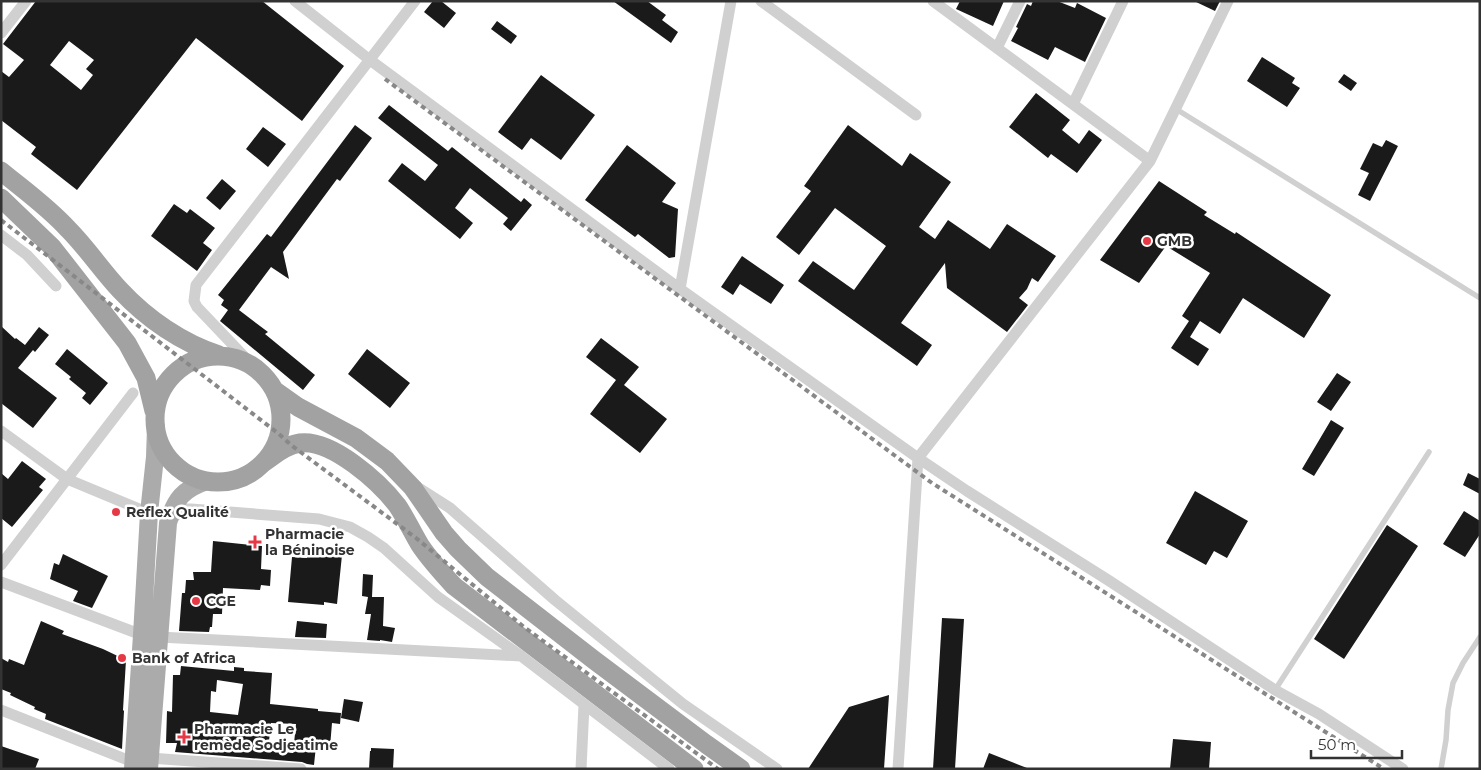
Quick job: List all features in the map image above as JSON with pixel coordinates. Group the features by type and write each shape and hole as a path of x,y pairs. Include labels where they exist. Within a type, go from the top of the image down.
{"highway":[{"path":"1,171 69,230 119,289 147,315 193,345 225,357 240,360 254,367 265,378 274,390 280,405 281,428 274,449 264,463"},
{"path":"1,198 52,247 127,343 146,378 163,449 172,461 184,471 198,479 225,482 250,474 283,449 301,443 313,444 341,455 363,471 386,493 405,517 428,556 459,591 694,769"},
{"path":"155,422 162,391 176,372 202,358 225,357"},
{"path":"274,390 298,407 356,438 387,461 404,478 444,533 487,577 548,610 706,744 741,769"}],"main road":[{"path":"151,636 149,513 155,457 155,422"},
{"path":"141,764 151,636 168,523 172,511 183,493 190,487 207,481"}],"street":[{"path":"1,33 26,1"},
{"path":"295,1 370,60 680,289 918,458 1275,690 1319,714 1403,769"},
{"path":"254,367 197,306 194,301 196,285 415,1"},
{"path":"680,289 731,1"},
{"path":"761,1 916,116"},
{"path":"933,1 1150,161"},
{"path":"997,48 1020,1"},
{"path":"1073,104 1123,1"},
{"path":"898,769 918,458 1150,161 1228,1"},
{"path":"1,235 27,255 56,286"},
{"path":"1,565 133,392"},
{"path":"1,431 68,478 149,513"},
{"path":"404,478 450,508 548,610 777,769"},
{"path":"168,523 183,509 191,509 319,519 350,527 368,536 384,548 438,597 521,656 669,769"},
{"path":"1,582 151,636 521,656"},
{"path":"581,769 584,705"},
{"path":"1,710 141,764 301,769"}],"lane":[{"path":"1176,109 1480,298"},
{"path":"1275,690 1429,452"},
{"path":"1441,769 1446,740 1448,710 1454,683 1463,663 1480,637"}],"building":[{"path":"36,1 262,1 344,66 302,121 196,38 77,190 31,154 36,147 1,120 1,71 9,77 24,60 3,44","holes":["69,41 94,60 86,69 93,75 81,90 50,65"]},
{"path":"433,1 441,1 456,13 444,28 424,12"},
{"path":"613,1 647,1 666,15 662,20 678,32 671,43"},
{"path":"960,1 1004,1 993,26 956,9"},
{"path":"1033,1 1057,1 1075,8 1077,3 1106,18 1085,62 1055,47 1048,60 1011,41 1027,4 1031,6"},
{"path":"1194,1 1220,1 1215,11"},
{"path":"497,21 517,36 511,44 491,29"},
{"path":"1262,57 1295,78 1292,83 1300,88 1287,107 1247,81"},
{"path":"1344,74 1357,83 1351,91 1338,82"},
{"path":"541,75 595,115 561,160 531,138 522,150 498,132"},
{"path":"1036,93 1070,120 1062,130 1079,144 1089,130 1102,140 1077,173 1051,154 1048,158 1009,127"},
{"path":"389,105 448,151 452,147 521,202 524,198 532,205 511,231 503,224 508,218 470,188 455,208 473,223 460,239 388,181 402,163 425,181 438,165 378,118"},
{"path":"355,125 372,138 340,181 337,179 283,252 289,279 271,267 239,310 268,332 265,334 315,375 303,390 220,321 228,310 221,305 224,300 218,295 267,234 271,237"},
{"path":"848,125 902,166 910,153 951,182 919,227 935,239 948,220 990,249 1007,224 1056,256 1038,282 1032,278 1027,289 1019,298 1028,305 1007,332 947,288 945,263 901,323 932,345 917,366 798,281 813,261 854,290 886,246 835,208 799,255 776,237 811,191 804,186"},
{"path":"263,127 286,144 268,167 246,149"},
{"path":"1386,140 1398,146 1370,201 1358,195 1369,173 1360,169 1373,143 1382,147"},
{"path":"627,145 676,183 662,202 678,209 675,257 669,258 638,234 635,237 585,200"},
{"path":"222,179 236,191 220,210 206,198"},
{"path":"1159,181 1207,212 1204,215 1235,234 1236,232 1331,295 1304,338 1243,298 1220,334 1200,321 1190,337 1209,349 1198,366 1171,348 1189,321 1182,316 1210,273 1166,246 1139,283 1100,260"},
{"path":"174,204 187,213 190,209 215,228 203,243 212,250 197,271 151,236"},
{"path":"742,256 784,285 771,304 740,284 733,295 721,287"},
{"path":"1,326 15,339 25,345 39,327 49,335 18,368 57,398 33,428 1,403"},
{"path":"601,338 639,367 624,385 667,419 640,453 590,414 616,380 586,357"},
{"path":"67,349 108,383 90,405 82,398 86,393 55,364"},
{"path":"367,349 410,383 390,408 348,374"},
{"path":"1337,373 1351,382 1331,411 1317,402"},
{"path":"1331,420 1344,428 1314,476 1302,469"},
{"path":"22,461 46,479 39,487 43,490 12,527 1,518 1,473 8,479"},
{"path":"1468,473 1480,479 1480,494 1463,485"},
{"path":"1195,491 1248,521 1227,558 1214,551 1206,565 1166,543"},
{"path":"1464,511 1480,521 1480,534 1465,557 1443,544"},
{"path":"1387,525 1418,546 1344,659 1314,639"},
{"path":"213,541 262,546 261,569 271,570 270,586 261,585 260,590 223,588 222,614 213,614 212,627 210,627 209,632 179,631 182,593 185,593 186,580 194,580 193,572 211,572"},
{"path":"308,551 342,555 337,604 324,602 324,605 288,602 292,557 307,558"},
{"path":"63,554 108,576 92,608 73,601 78,591 50,579 54,563 59,565"},
{"path":"363,574 373,575 372,597 384,597 383,626 395,628 392,642 367,640 371,614 365,614 368,597 362,596"},
{"path":"942,618 964,619 955,769 933,769"},
{"path":"41,621 64,631 62,634 103,649 126,660 122,749 45,719 46,714 1,689 1,658 8,662 9,659 24,665"},
{"path":"297,621 327,624 326,638 295,637"},
{"path":"181,666 234,671 234,667 244,668 244,671 272,673 270,704 341,713 340,724 332,723 330,747 316,746 314,765 302,762 175,752 177,743 166,743 167,711 172,712 173,675 180,675","holes":["217,680 243,684 238,715 210,712 211,691 216,692","271,723 296,724 293,753 268,750"]},
{"path":"889,695 884,769 808,769 849,707"},
{"path":"344,699 363,702 359,722 341,718"},
{"path":"1173,739 1211,742 1209,769 1170,769"},
{"path":"1,746 39,759 35,769 1,769"},
{"path":"371,748 394,749 393,769 369,769"},
{"path":"989,753 1027,768 983,769"}],"railway":[{"path":"385,79 932,483 1384,769"},
{"path":"1,220 291,445 416,538 524,627 718,769"}],"place":[{"name":"GMB","path":"1147,241"},
{"name":"Reflex Qualité","path":"116,512"},
{"name":"Pharmacie la Béninoise","path":"255,542"},
{"name":"CGE","path":"196,601"},
{"name":"Bank of Africa","path":"122,658"},
{"name":"Pharmacie Le remède Sodjeatime","path":"184,737"}]}
